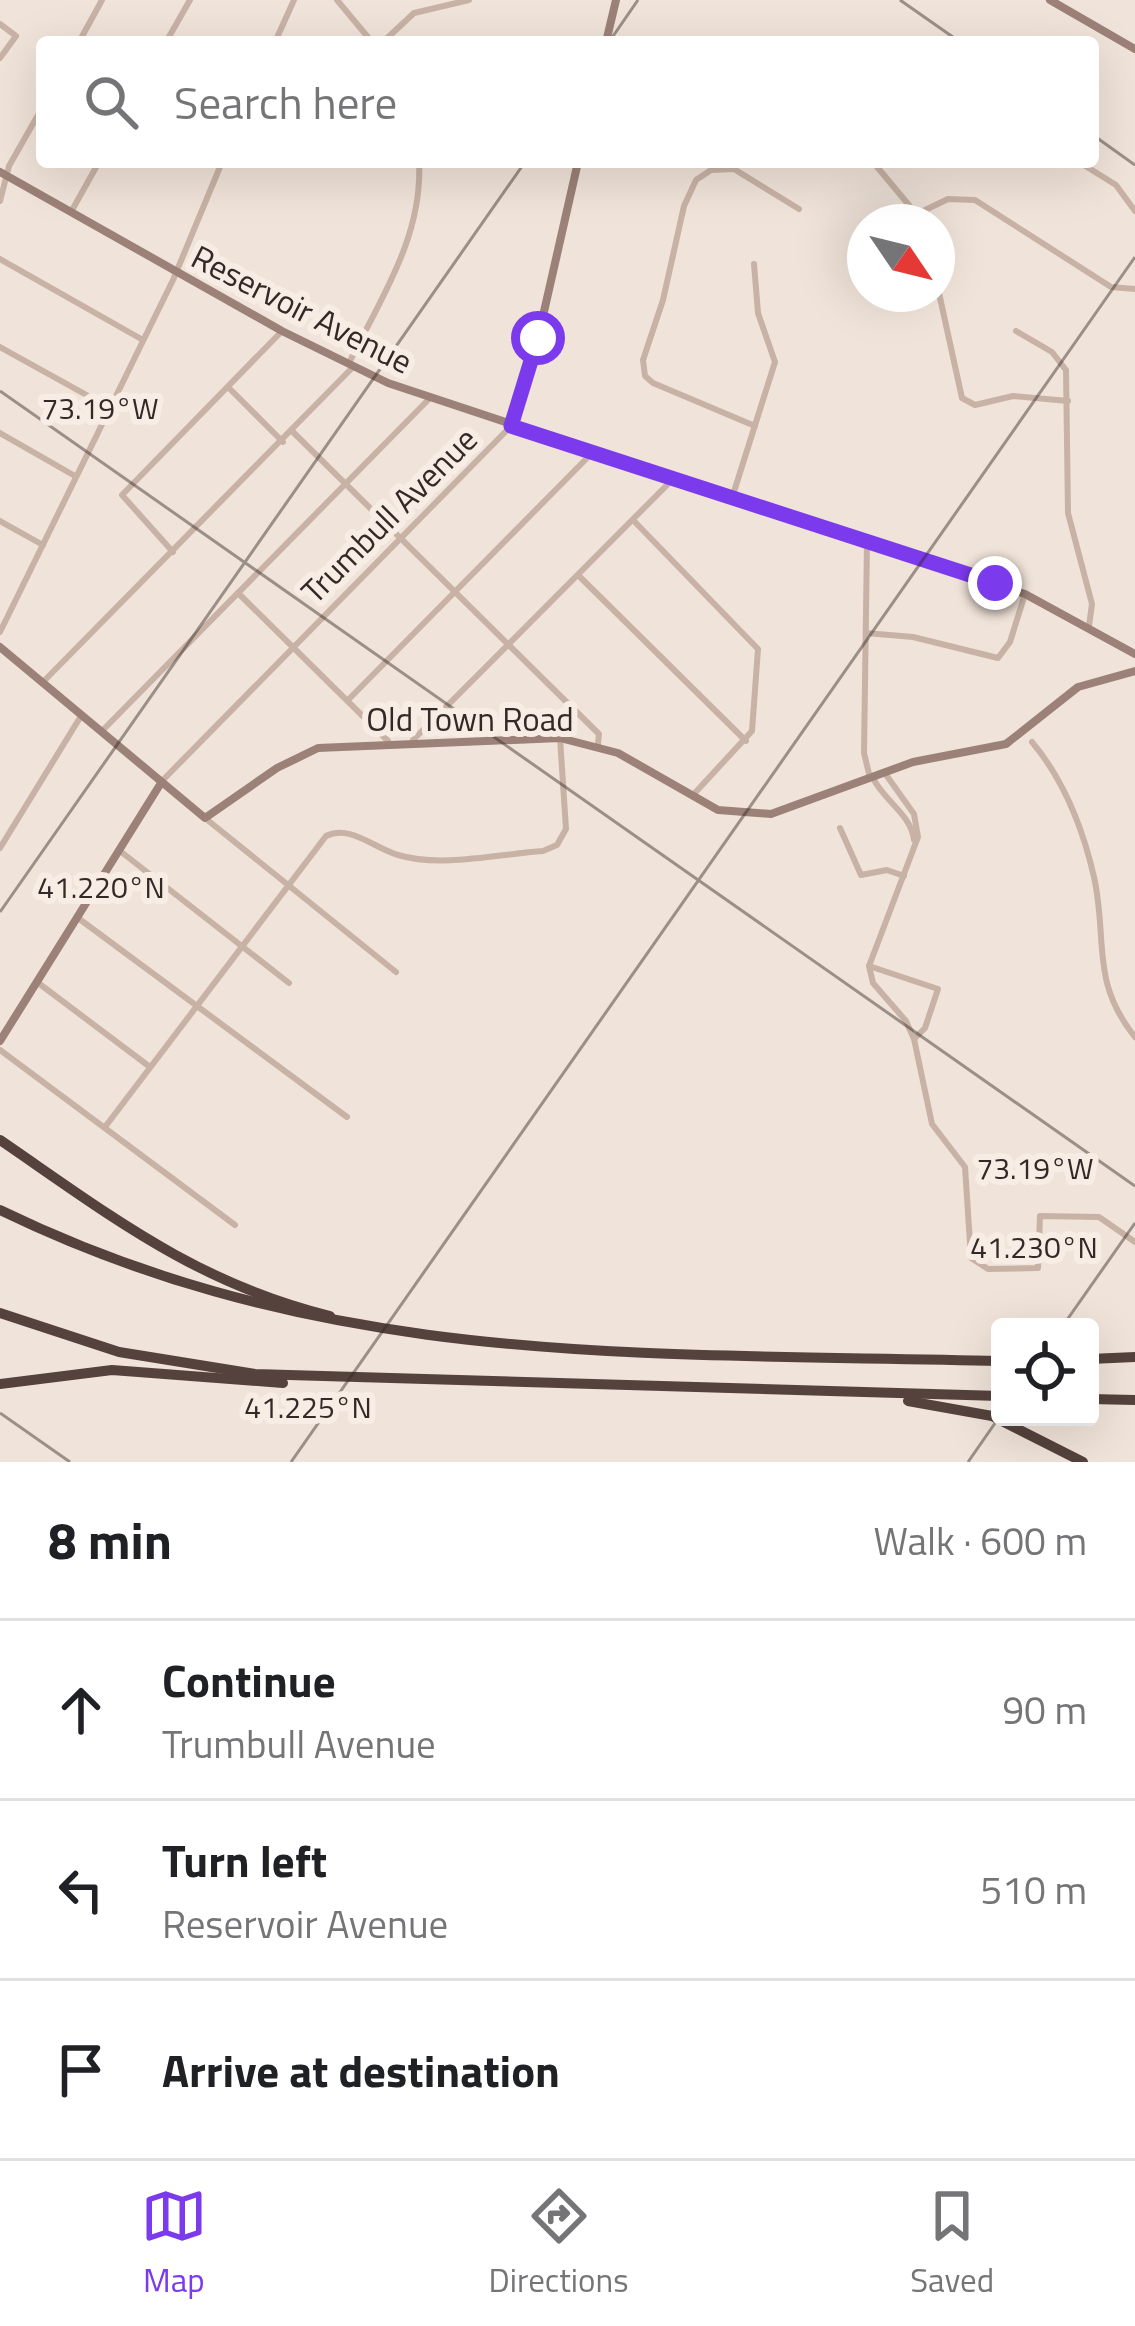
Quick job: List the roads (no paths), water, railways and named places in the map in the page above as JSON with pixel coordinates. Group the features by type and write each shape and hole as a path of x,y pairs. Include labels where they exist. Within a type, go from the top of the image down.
{"highway":[{"path":"0,1140 129,1232 204,1274 276,1301 427,1339"},
{"path":"0,1210 99,1254 206,1291 337,1324 427,1339 563,1350 991,1361"},
{"path":"0,1313 164,1361 346,1379 991,1396"},
{"path":"1099,1361 1135,1361"},
{"path":"0,1384 112,1370 268,1383 346,1379"},
{"path":"833,1392 981,1413 1040,1435 1083,1462"},
{"path":"1099,1399 1135,1400"}],"main road":[{"path":"607,36 616,0"},
{"path":"1050,0 1135,49"},
{"name":"Trumbull Avenue","path":"511,426 538,338 577,168"},
{"name":"Reservoir Avenue","path":"4,174 350,367 429,399 1025,594 1135,653"},
{"path":"0,647 205,818"},
{"name":"Old Town Road","path":"205,818 305,752 388,741 560,738 598,744 722,811 754,816 804,806 884,772 1006,743 1078,687 1135,671"},
{"path":"1,1038 161,782"}],"street":[{"path":"82,36 102,0"},
{"path":"169,36 190,0"},
{"path":"278,36 294,0"},
{"path":"338,0 367,36"},
{"path":"390,36 414,14 470,0"},
{"path":"0,24 15,34 13,46 0,58"},
{"path":"0,201 4,174 36,118"},
{"path":"71,212 96,168"},
{"path":"0,632 143,340 219,168"},
{"path":"42,683 284,442 350,367 410,239 417,216 418,168"},
{"path":"878,168 909,204"},
{"path":"1089,168 1116,185 1135,212"},
{"path":"755,426 653,382 645,376 643,360 663,300 684,206 696,180 711,170 734,169 799,209"},
{"path":"941,204 948,199 975,200 1111,286 1135,289"},
{"path":"0,259 143,340"},
{"path":"733,498 775,362 758,313 754,264"},
{"path":"943,312 962,398 975,405 1013,396 1068,401"},
{"path":"172,552 121,498 282,331"},
{"path":"1016,331 1061,359 1068,401 1069,520 1092,604 1089,626"},
{"path":"0,346 110,408"},
{"path":"228,387 284,442"},
{"path":"101,732 429,399"},
{"name":"Trumbull Avenue","path":"161,782 511,426"},
{"path":"293,432 599,734 598,744"},
{"path":"0,434 76,476"},
{"path":"348,700 592,453"},
{"path":"413,740 674,479"},
{"path":"633,520 756,643 754,725 746,741 692,796"},
{"path":"0,521 43,545"},
{"path":"867,542 864,753 871,778 912,827 908,867"},
{"path":"578,575 746,741"},
{"path":"238,593 388,741"},
{"path":"866,634 913,637 998,658 1010,642 1025,594"},
{"path":"0,848 81,716"},
{"path":"105,1127 287,884 332,832 415,858 553,848 566,829 560,738"},
{"path":"1031,742 1058,776 1088,856 1103,981 1112,1006 1135,1037"},
{"path":"884,772 917,825 908,867 869,966 874,982 906,1021 932,1124 962,1161 969,1181 971,1258 988,1269 1038,1268 1040,1216 1099,1217 1135,1242"},
{"path":"205,818 396,971"},
{"path":"840,828 861,875 887,870 904,876"},
{"path":"117,849 290,983"},
{"path":"75,916 346,1118"},
{"path":"869,966 938,989 925,1028 914,1039"},
{"path":"34,980 150,1067"},
{"path":"1,1038 105,1127 235,1225"}]}
